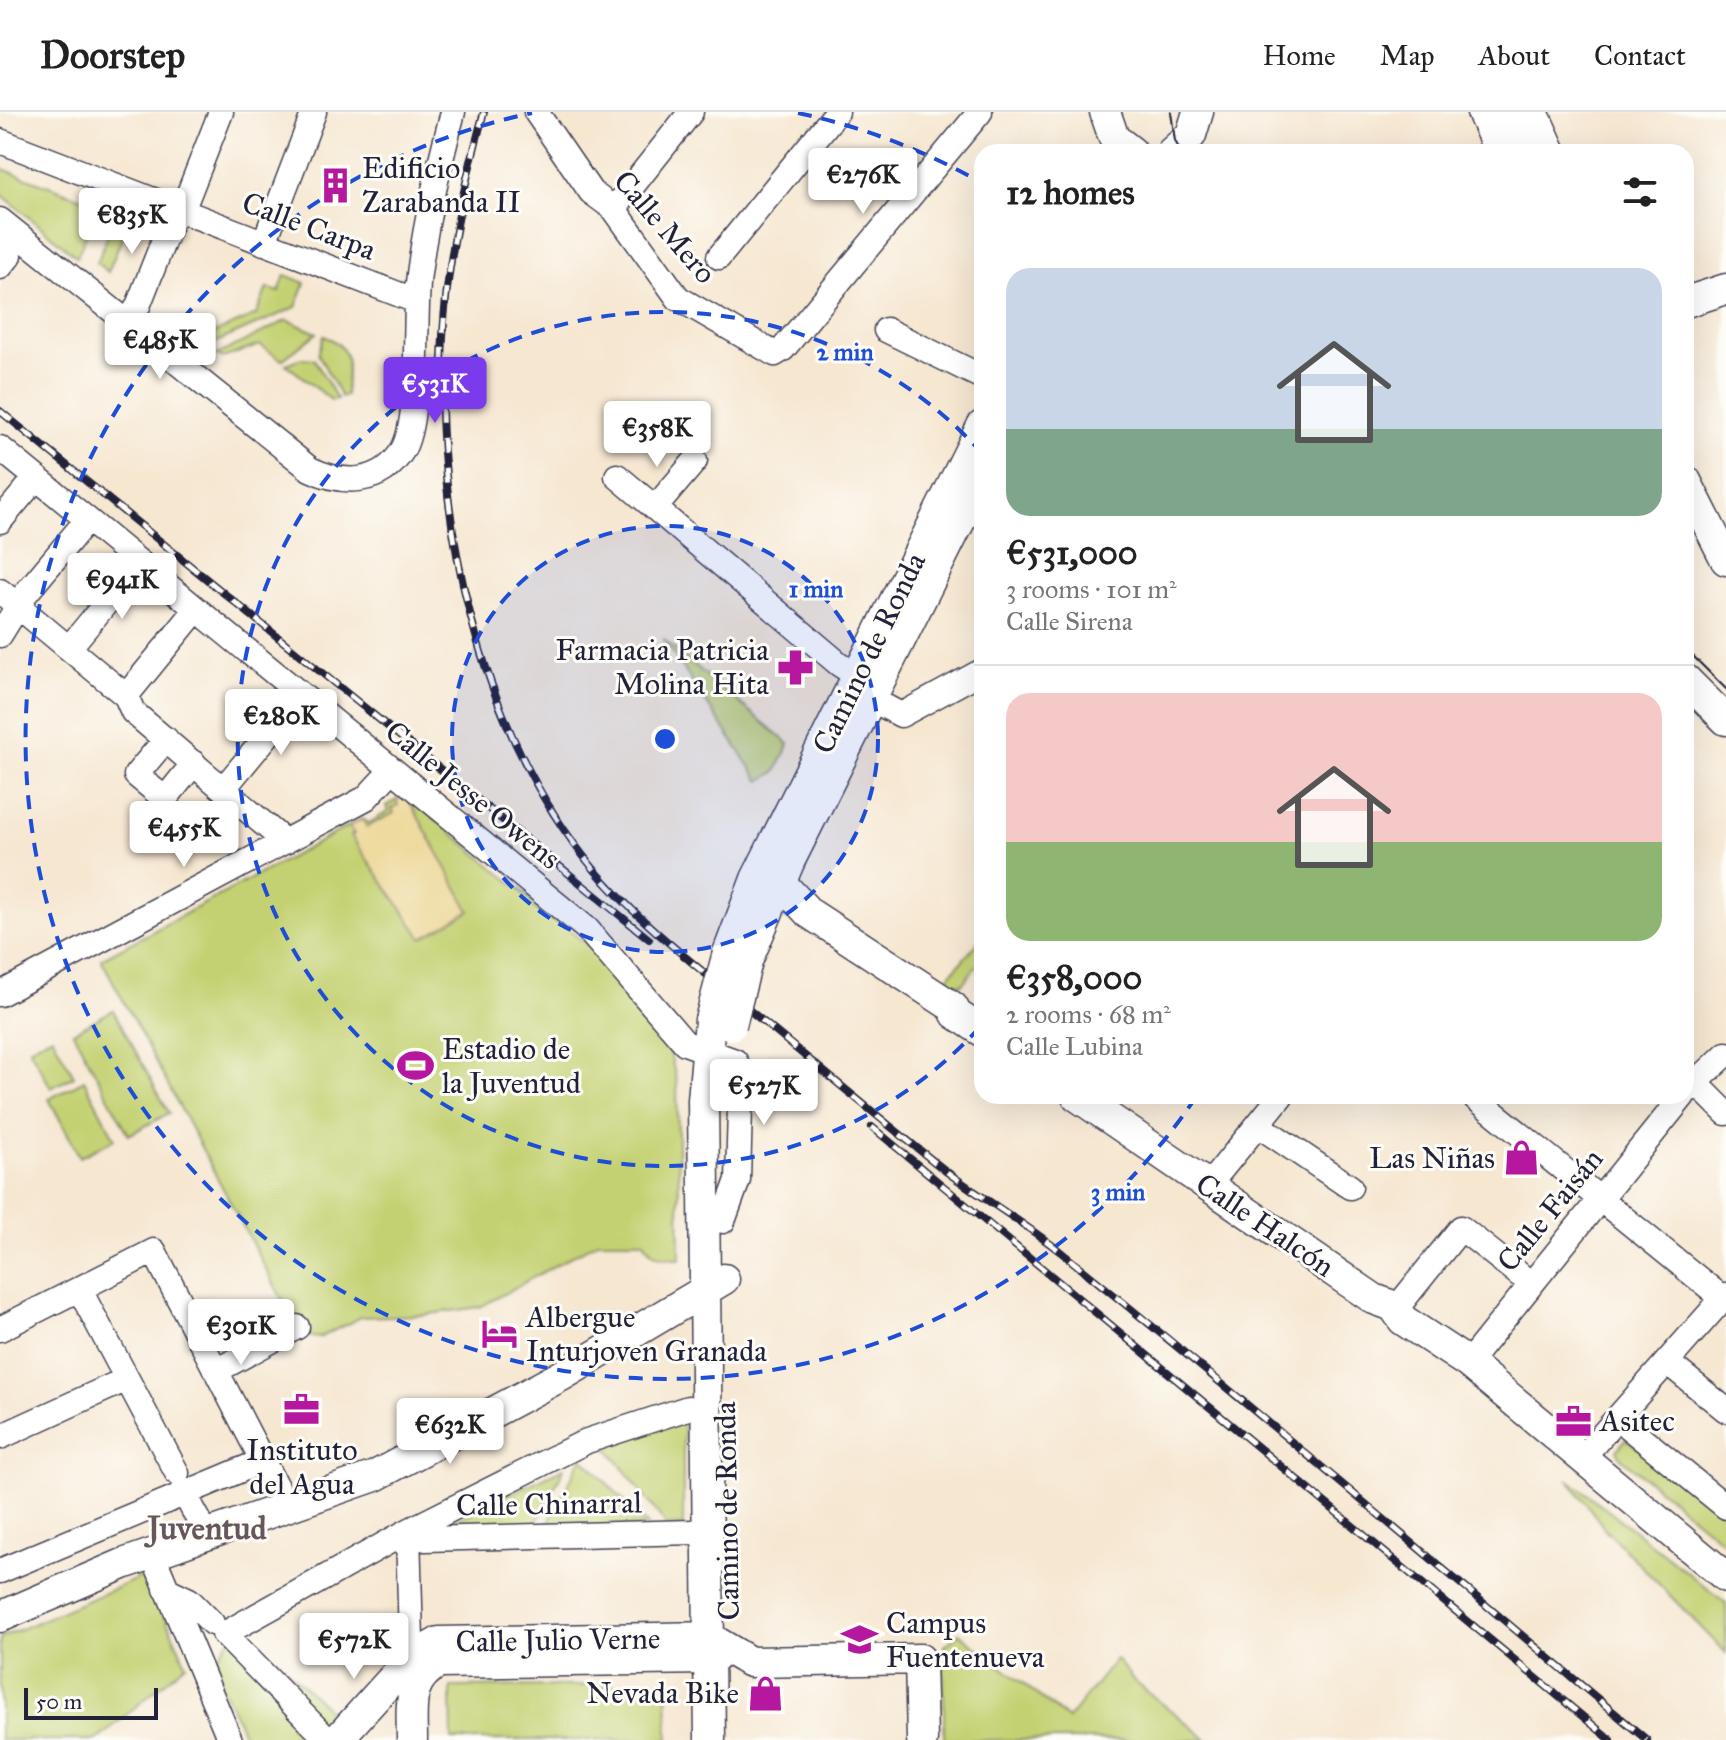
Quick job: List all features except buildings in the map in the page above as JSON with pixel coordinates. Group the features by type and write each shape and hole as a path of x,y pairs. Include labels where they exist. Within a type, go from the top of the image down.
{"main road":[{"path":"1482,112 1496,144"},
{"path":"1509,112 1524,144"},
{"path":"1533,112 1547,144"},
{"path":"1186,144 1199,113"},
{"path":"1694,299 1726,289"},
{"name":"Camino de Ronda","path":"710,1740 715,1649 714,1284 703,1100 738,957 777,891 974,444"},
{"name":"Camino de Ronda","path":"864,688 974,491"},
{"path":"1694,497 1726,560"},
{"path":"1694,688 1726,720"},
{"path":"777,891 974,1015"},
{"name":"Camino de Ronda","path":"714,1284 723,1221 716,1054"},
{"name":"Calle Halcón","path":"1089,1104 1468,1363 1726,1577"},
{"path":"0,1617 152,1553 375,1476 561,1376 714,1284"},
{"name":"Calle Julio Verne","path":"413,1660 439,1642 453,1641 715,1649 750,1662 920,1659 922,1740"},
{"name":"Camino de Ronda","path":"715,1649 731,1740"},
{"path":"331,1738 413,1660"},
{"path":"412,1733 413,1660"},
{"path":"366,1708 389,1711 412,1733"}],"street":[{"path":"127,325 221,112"},
{"path":"264,243 314,112"},
{"name":"Calle Mero","path":"536,112 591,192 614,209 678,298 775,354 783,349 980,112"},
{"path":"614,209 691,112"},
{"path":"719,257 837,112"},
{"path":"0,220 310,469 349,482 384,469 404,448 412,420 416,301 445,114"},
{"name":"Calle Carpa","path":"0,141 416,301"},
{"path":"0,247 10,255 0,267"},
{"path":"886,330 974,373"},
{"name":"Calle Jesse Owens","path":"0,448 587,929 667,1026 685,1043 716,1054"},
{"path":"655,508 695,461"},
{"path":"617,476 864,688 901,715 974,675"},
{"path":"0,521 36,478"},
{"path":"0,635 9,598 87,520"},
{"path":"69,648 139,563"},
{"path":"9,598 126,696 133,712 285,842"},
{"path":"126,696 196,610"},
{"path":"224,788 301,695"},
{"path":"166,739 136,775 165,799 194,763"},
{"path":"0,994 366,798 391,771"},
{"name":"Calle Faisán","path":"1694,1080 1726,1054"},
{"path":"1694,1091 1726,1113"},
{"path":"1208,1186 1275,1104"},
{"path":"1483,1104 1725,1298 1581,1459"},
{"name":"Calle Faisán","path":"1468,1363 1673,1104"},
{"path":"1258,1125 1350,1187"},
{"name":"Calle Faisán","path":"1390,1308 1400,1304 1461,1228 1520,1275"},
{"path":"0,1329 154,1251 286,1506"},
{"path":"84,1298 206,1533"},
{"path":"216,1371 297,1327"},
{"path":"1667,1362 1726,1410"},
{"path":"0,1437 127,1379"},
{"name":"Calle Chinarral","path":"331,1738 224,1634 408,1531 587,1441 688,1408"},
{"path":"1617,1418 1726,1507"},
{"path":"0,1571 180,1482 262,1461"},
{"path":"408,1531 413,1660"},
{"name":"Calle Chinarral","path":"408,1531 425,1539 694,1532"},
{"path":"152,1553 230,1740"}],"green space":[{"path":"0,168 98,204 77,257 0,193"},
{"path":"114,218 128,223 108,272 97,263"},
{"path":"285,275 305,283 296,307 201,349 194,342 256,315 267,288 279,292"},
{"path":"287,320 317,333 282,360 260,345 223,358 217,355"},
{"path":"324,336 341,346 347,359 346,395 341,397 318,354"},
{"path":"302,358 314,359 337,399 331,400 286,364"},
{"path":"663,639 789,744 776,772 760,781"},
{"name":"Estadio de la Juventud","path":"406,795 591,948 669,1048 677,1083 680,1259 654,1254 644,1241 599,1241 480,1307 423,1315 361,1317 319,1338 301,1335 101,959 362,819 369,823 389,811 386,806"},
{"path":"974,947 974,969 962,984 942,984"},
{"path":"113,1010 169,1113 129,1135 73,1032"},
{"path":"52,1036 74,1076 51,1088 29,1048"},
{"path":"84,1080 115,1139 80,1157 49,1099"},
{"path":"683,1416 683,1526 667,1526 607,1447"},
{"path":"1626,1439 1726,1514 1726,1544 1621,1458 1617,1450"},
{"path":"582,1457 648,1526 546,1528"},
{"path":"564,1468 533,1530 435,1530"},
{"path":"1568,1479 1726,1603 1726,1653 1605,1529"},
{"path":"146,1575 186,1664 97,1740 0,1740 0,1638"},
{"path":"244,1628 337,1718 316,1740 246,1740 212,1664 232,1636"},
{"path":"959,1633 1068,1719 1116,1659 1135,1682 1208,1740 944,1740 944,1647"},
{"path":"667,1685 668,1740 452,1740 451,1687"}],"sand":[{"path":"406,795 470,911 422,938 351,836 354,834 349,826 362,819 367,827 394,813 392,809 398,805 396,800"}],"tram line":[{"path":"1171,112 1177,144"},
{"path":"1694,657 1726,689"}],"railway":[{"path":"484,112 458,222 448,279 443,336 442,405 446,475 455,546 471,617 492,685 519,751 553,812 593,868 644,921 868,1108 947,1172 1048,1242 1136,1313 1647,1740"},
{"path":"0,411 649,939"},
{"path":"872,1127 1611,1740"}],"place":[{"name":"Edificio Zarabanda II","path":"336,185"},
{"name":"Farmacia Patricia Molina Hita","path":"795,667"},
{"name":"Estadio de la Juventud","path":"416,1066"},
{"name":"Las Niñas","path":"1521,1158"},
{"name":"Albergue Inturjoven Granada","path":"500,1334"},
{"name":"Instituto del Agua","path":"302,1409"},
{"name":"Asitec","path":"1574,1421"},
{"name":"Campus Fuentenueva","path":"860,1640"},
{"name":"Nevada Bike","path":"765,1693"}],"district":[{"name":"Juventud","path":"207,1528"}]}
